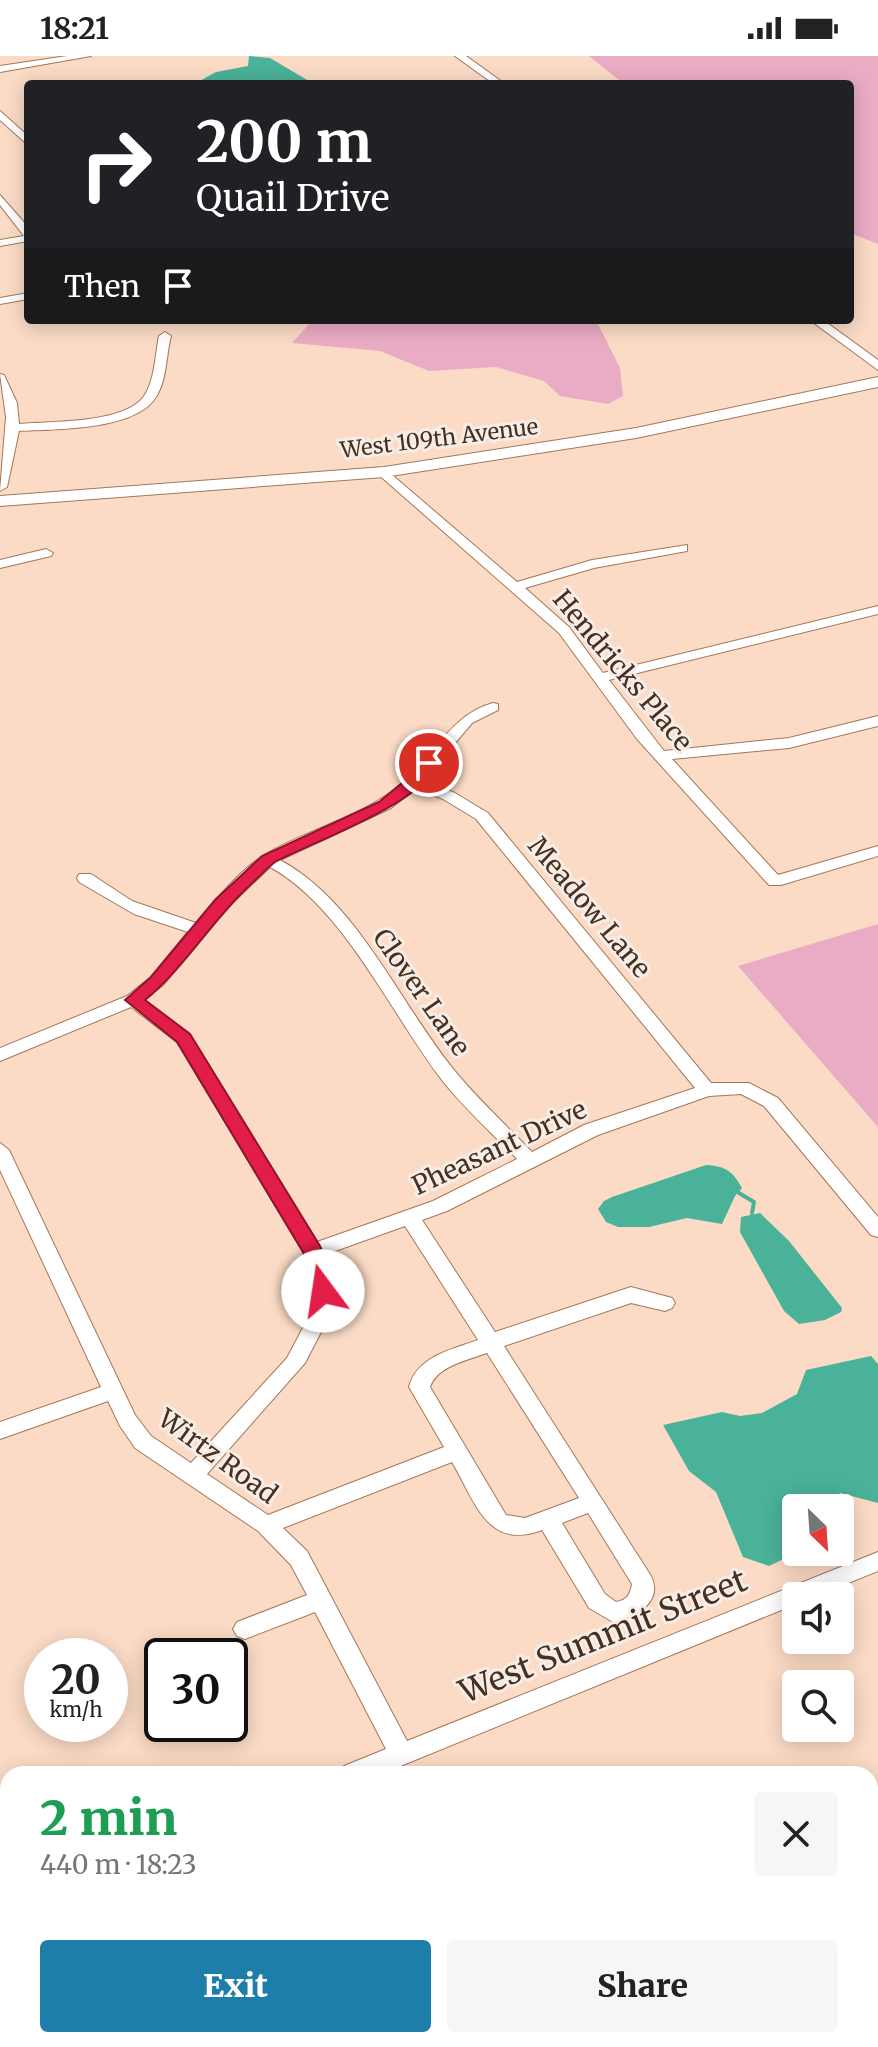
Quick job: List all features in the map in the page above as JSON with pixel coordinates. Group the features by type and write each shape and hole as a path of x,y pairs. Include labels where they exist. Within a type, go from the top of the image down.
{"main road":[{"name":"West 109th Avenue","path":"0,501 384,472 636,433 878,382"}],"street":[{"path":"9,56 16,67"},
{"path":"21,56 30,64"},
{"path":"0,69 86,56"},
{"path":"460,56 494,80"},
{"path":"0,100 4,105 0,107"},
{"path":"0,114 24,138"},
{"path":"0,198 24,231"},
{"path":"0,243 24,237"},
{"path":"0,301 24,297"},
{"path":"821,324 878,366"},
{"path":"11,428 111,419 137,409 150,397 165,336"},
{"path":"0,378 11,409 11,453 0,487"},
{"name":"Hendricks Place","path":"384,472 564,630 642,736 775,881 878,851"},
{"path":"517,586 592,564 682,548"},
{"path":"0,564 46,553"},
{"path":"600,678 878,610"},
{"path":"0,1055 133,1000 157,981 244,880 268,860 385,805 414,782 467,720 493,707"},
{"path":"663,756 789,743 878,721"},
{"name":"Meadow Lane","path":"414,782 449,796 482,816 707,1090"},
{"name":"Clover Lane","path":"268,860 294,874 326,901 452,1080 530,1161"},
{"path":"85,878 110,898 144,915 200,930"},
{"path":"133,1000 183,1038 313,1251 321,1274 324,1307 295,1363 192,1476"},
{"name":"Pheasant Drive","path":"313,1251 440,1206 591,1130 727,1086 759,1092 878,1230"},
{"name":"Wirtz Road","path":"0,1150 113,1391 143,1442 266,1525 299,1558 401,1754"},
{"path":"410,1217 643,1583 642,1598 631,1609 613,1612 597,1601 548,1520"},
{"path":"593,1502 526,1527 512,1527 498,1521 419,1387 419,1378 424,1371 437,1364 491,1345 502,1338 631,1295 665,1303"},
{"path":"0,1431 113,1391"},
{"path":"266,1525 455,1452"},
{"name":"West Summit Street","path":"372,1766 878,1561"},
{"path":"245,1629 321,1600"}],"shaded area":[{"path":"589,56 878,56 878,244 854,235 854,80 619,80"},
{"path":"309,324 598,324 620,368 623,396 608,404 560,396 544,381 496,367 429,371 380,351 292,343"},
{"path":"878,924 878,1127 738,966"}],"water":[{"path":"249,56 270,58 307,80 201,80 216,72 248,66"},
{"path":"706,1165 728,1170 742,1188 722,1224 687,1218 649,1227 618,1227 606,1222 598,1209 612,1197"},
{"path":"760,1213 789,1241 842,1308 841,1312 825,1320 799,1324 784,1311 740,1232 741,1217"},
{"path":"871,1356 878,1364 878,1503 854,1497 854,1494 782,1494 782,1560 769,1566 743,1557 716,1492 689,1471 663,1425 722,1412 740,1416 762,1413 797,1394 806,1370"}],"waterway":[{"path":"739,1193 754,1202 752,1213"}],"route":[{"path":"323,1291 313,1251 183,1038 164,1020 133,1000 157,981 221,904 268,860 385,805 414,782 429,763"}]}
